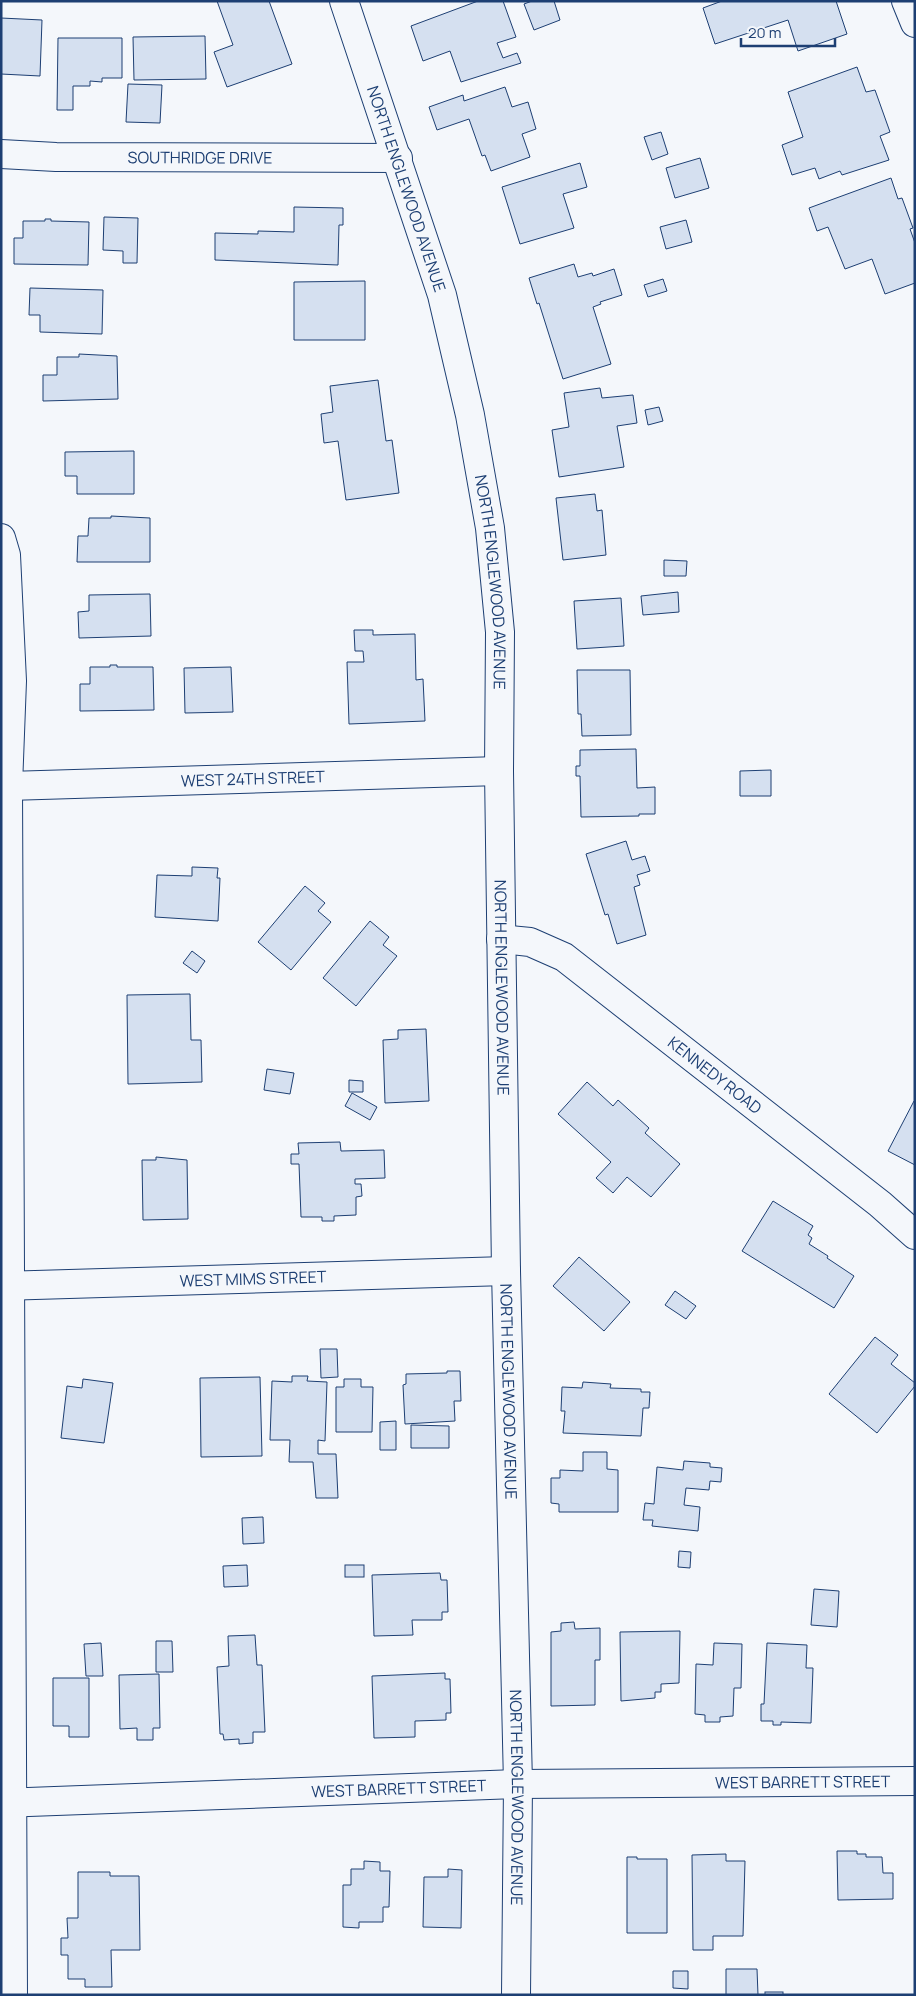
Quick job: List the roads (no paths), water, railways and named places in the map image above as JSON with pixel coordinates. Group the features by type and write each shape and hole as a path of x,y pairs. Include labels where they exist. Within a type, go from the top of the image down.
{"street":[{"name":"NORTH ENGLEWOOD AVENUE","path":"344,1 398,158 442,295 470,415 490,528 500,632 499,771 506,1271 518,1784 516,1995"},
{"path":"906,1 915,23"},
{"name":"SOUTHRIDGE DRIVE","path":"1,154 56,157 398,158"},
{"path":"1,538 6,555 12,681 8,786 5,1286 7,1803 13,1995"},
{"name":"WEST 24TH STREET","path":"8,786 499,771"},
{"name":"KENNEDY ROAD","path":"501,939 530,942 564,957 880,1204 915,1235"},
{"name":"WEST MIMS STREET","path":"5,1286 506,1271"},
{"name":"WEST BARRETT STREET","path":"7,1803 518,1784 915,1780"}]}
